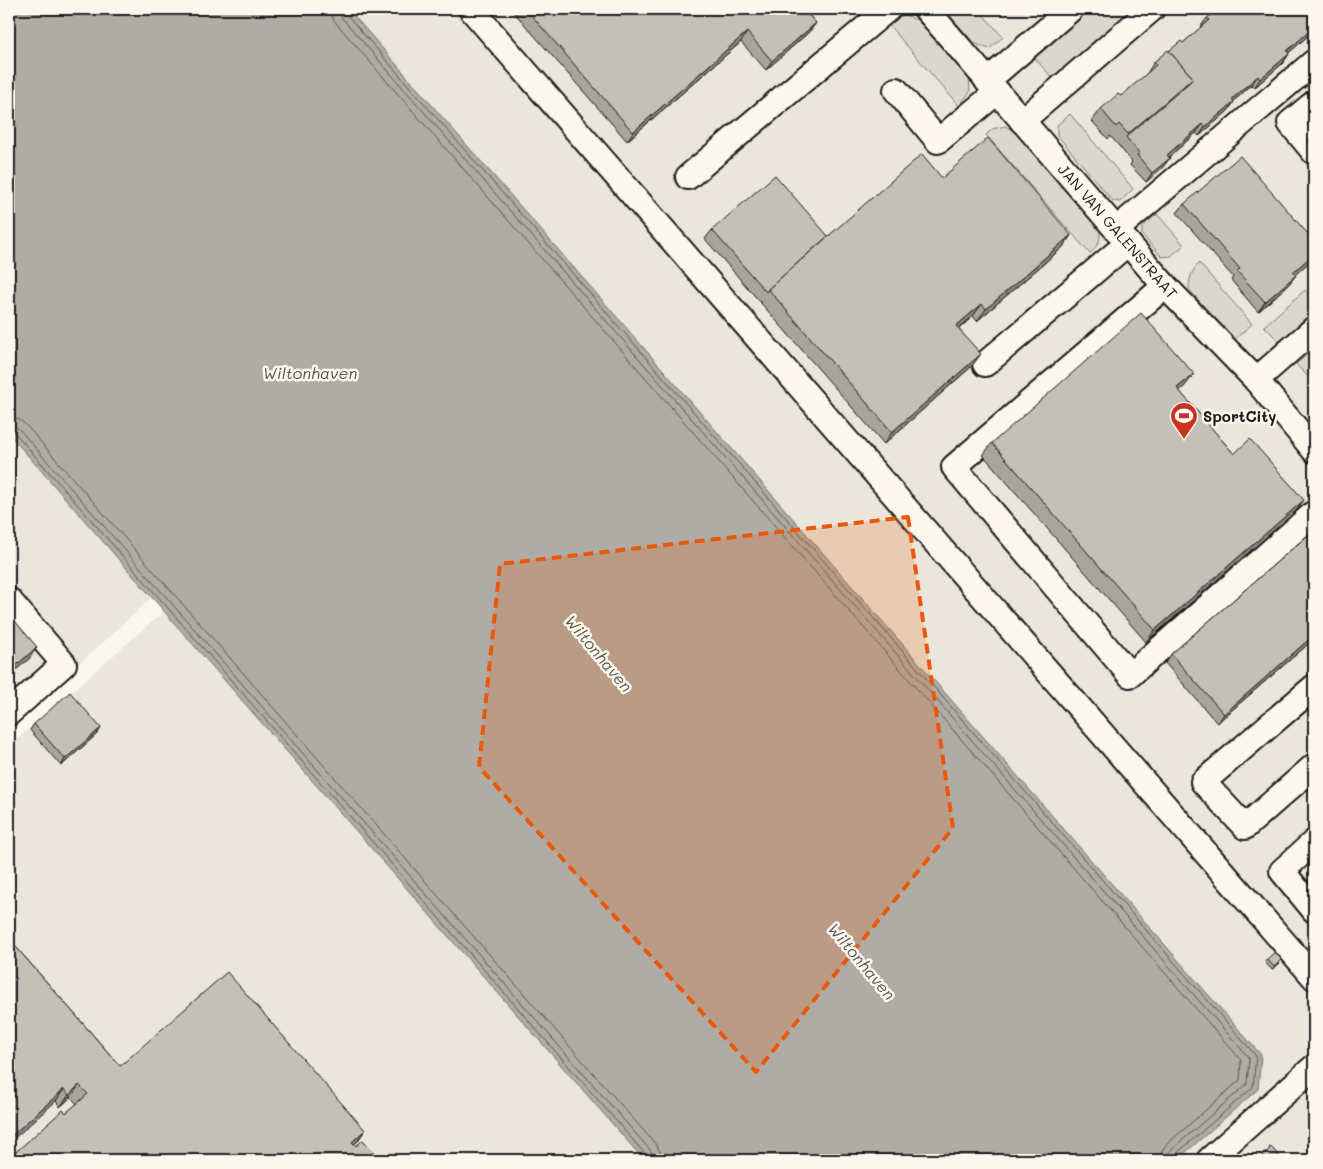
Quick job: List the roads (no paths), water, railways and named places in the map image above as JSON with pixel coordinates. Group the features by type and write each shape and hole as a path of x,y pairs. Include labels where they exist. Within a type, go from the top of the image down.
{"street":[{"path":"471,9 1314,977"},
{"path":"688,176 888,9"},
{"name":"JAN VAN GALENSTRAAT","path":"926,9 1165,286 1256,380 1314,450"},
{"path":"896,90 938,141 1071,9"},
{"path":"1022,121 1152,9"},
{"path":"985,364 1314,62"},
{"path":"1314,103 1290,124 1314,152"},
{"path":"1165,286 954,467 1130,675 1314,513"},
{"path":"1256,380 1314,329"},
{"path":"9,600 64,664 9,712"},
{"path":"1314,687 1203,782 1245,826 1314,766"},
{"path":"1314,842 1282,871 1314,910"},
{"path":"1210,1160 1314,1067"}],"water":[{"name":"Wiltonhaven","path":"9,9 348,9 1261,1055 1258,1089 1177,1160 644,1160 9,434"}],"place":[{"name":"SportCity","path":"1184,440"}]}
